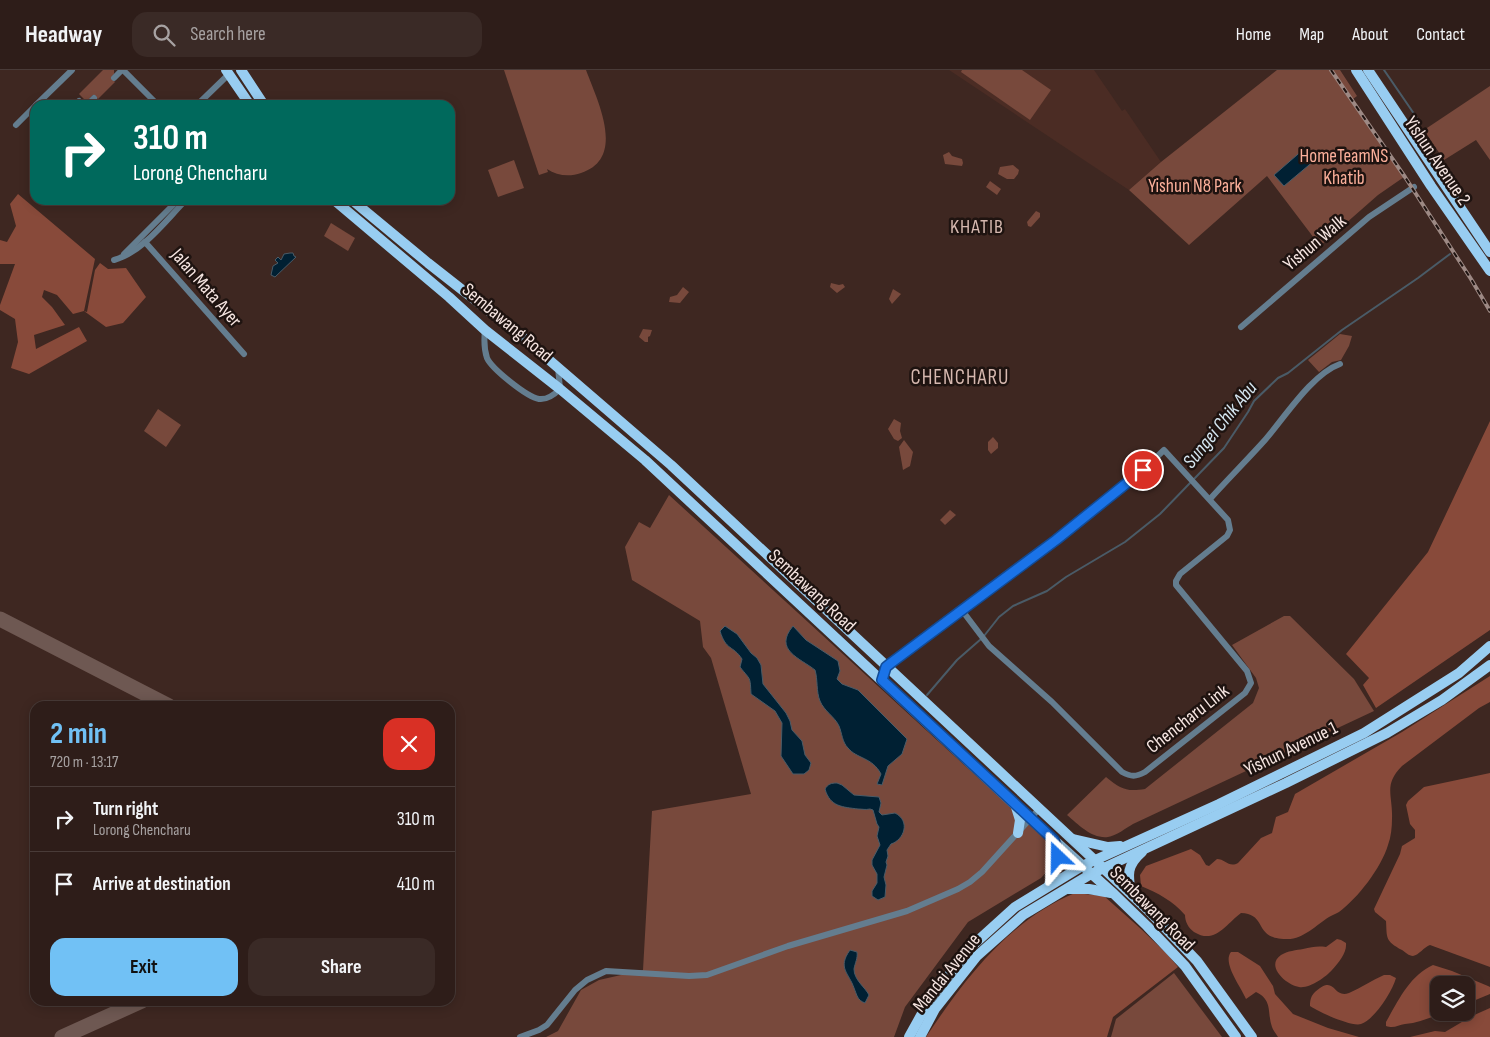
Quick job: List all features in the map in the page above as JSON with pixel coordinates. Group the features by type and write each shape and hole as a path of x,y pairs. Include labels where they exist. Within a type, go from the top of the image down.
{"main road":[{"path":"241,70 261,100"},
{"name":"Yishun Avenue 2","path":"1356,70 1431,186 1490,271"},
{"name":"Yishun Avenue 2","path":"1368,70 1490,252"},
{"path":"227,72 247,100"},
{"name":"Sembawang Road","path":"340,205 449,296 485,330 560,389 645,460 1030,819 1114,894 1148,926 1185,966 1236,1037"},
{"name":"Sembawang Road","path":"358,205 558,367 678,471 854,634 886,667 1131,894 1197,961 1252,1037"},
{"name":"Yishun Avenue 1","path":"1094,860 1219,804 1364,733 1459,673 1490,646"},
{"name":"Yishun Avenue 1","path":"1104,868 1278,787 1387,733 1442,700 1490,665"},
{"path":"1014,804 1020,820 1018,833"},
{"path":"1069,838 1108,847 1126,846"},
{"path":"1049,884 1058,857 1054,840"},
{"path":"1131,894 1128,873 1130,866 1135,858 1150,846"},
{"name":"Mandai Avenue","path":"909,1037 930,999 972,946 1015,907 1049,884 1094,860"},
{"name":"Mandai Avenue","path":"920,1037 935,1009 977,956 1023,916 1104,868"},
{"path":"1066,889 1099,890 1114,894"}],"street":[{"path":"42,100 72,70"},
{"path":"114,78 123,70 153,100"},
{"path":"202,100 227,72"},
{"path":"16,125 30,112"},
{"name":"Yishun Walk","path":"1241,328 1284,288 1369,217 1414,188"},
{"name":"Jalan Mata Ayer","path":"173,205 117,259 132,253 181,205"},
{"name":"Jalan Mata Ayer","path":"145,242 244,354"},
{"path":"485,330 484,339 487,357 494,368 526,394 539,399 555,394 560,389 558,367"},
{"path":"1210,499 1252,455 1323,373 1340,364"},
{"name":"Chencharu Link","path":"1164,450 1210,499 1230,525 1229,533 1180,574 1176,585 1247,671 1250,683 1245,692 1145,772 1131,776 1122,772 1052,702 986,643 961,609 1056,540 1136,476 1164,450"},
{"path":"882,680 886,667 961,609"},
{"path":"520,1037 547,1025 575,990 586,980 606,971 689,976 707,975 788,946 907,911 958,890 982,872 1039,809"}],"shaded area":[{"path":"949,70 1094,70 1122,111 1125,109 1161,162 1129,190"},
{"path":"18,194 95,259 84,311 73,314 57,295 44,290 42,297 65,325 34,335 36,349 79,327 87,341 29,374 11,368 18,342 15,319 0,310 0,305 15,264 0,264 0,240 7,242 16,226 10,204"},
{"path":"100,263 108,269 126,268 146,297 123,323 106,327 84,311 87,312 95,270"},
{"path":"1490,421 1490,630 1376,708 1363,685 1369,678 1346,654 1428,552"},
{"path":"1490,676 1490,702 1479,708 1402,766 1396,773 1390,791 1392,811 1391,835 1385,854 1368,882 1354,899 1339,912 1309,931 1292,939 1276,938 1264,931 1255,917 1241,913 1220,932 1208,936 1201,935 1190,928 1186,922 1185,915 1175,906 1141,886 1140,875 1146,866 1191,849 1200,855 1206,865 1209,866 1217,859 1230,864 1238,863 1261,838 1272,833 1276,817 1288,812 1295,794 1402,732"},
{"path":"1490,773 1490,967 1430,945 1413,956 1410,955 1390,941 1387,935 1386,921 1374,909 1402,846 1415,838 1415,830 1410,824 1406,805 1424,787"},
{"path":"1075,893 1104,896 1141,929 1178,967 1113,1017 1107,1037 926,1037 972,974 1009,935 1051,905"},
{"path":"1337,939 1346,943 1342,957 1322,979 1308,986 1299,987 1288,983 1276,969 1277,959 1283,954 1312,947 1326,947"},
{"path":"1231,952 1238,952 1260,966 1273,986 1275,994 1293,1014 1328,1028 1359,1037 1278,1037 1272,1027 1265,999 1256,992 1246,999 1230,969 1229,957"},
{"path":"1433,965 1464,976 1430,976 1430,1017 1394,1027 1386,1026 1386,1022 1405,989 1425,969"},
{"path":"1384,975 1396,978 1394,984 1377,1011 1372,1017 1361,1024 1343,1021 1310,1006 1313,995 1322,987 1331,986 1339,993 1344,994"},
{"path":"1475,981 1490,987 1490,994 1475,1000"},
{"path":"1490,1008 1490,1037 1410,1037 1435,1031 1445,1032 1464,1021 1475,1021 1475,1015"}],"green space":[{"path":"103,70 114,70 111,78 115,82 98,99 93,95 89,99 84,99 79,94"},
{"path":"504,70 586,70 605,127 606,142 603,155 595,165 581,173 572,175 559,174 547,169 548,172 539,175"},
{"path":"962,70 1022,70 1051,90 1030,120 961,72"},
{"name":"Yishun N8 Park","path":"1277,70 1340,70 1357,96 1353,99 1360,112 1404,177 1378,195 1320,246 1267,176 1189,245 1129,190 1161,162"},
{"path":"1490,86 1490,160 1476,140 1444,160 1424,130"},
{"path":"949,152 952,156 962,159 962,166 945,164 943,155"},
{"path":"514,160 524,188 498,197 488,170"},
{"path":"1013,165 1019,170 1014,179 1007,179 998,174 1000,167"},
{"path":"990,181 1001,189 997,195 986,187"},
{"path":"1036,211 1040,213 1040,217 1031,227 1028,226 1027,222"},
{"path":"331,223 355,238 348,251 324,236"},
{"path":"831,283 843,284 845,287 837,293 830,287"},
{"path":"683,287 689,292 680,303 669,302 670,297 677,295"},
{"path":"893,289 901,294 892,304 889,299"},
{"path":"643,329 652,330 648,337 648,342 639,337"},
{"path":"1340,334 1352,336 1349,346 1341,360 1332,362 1319,372 1308,360"},
{"path":"158,409 181,425 166,447 144,431"},
{"path":"894,419 901,423 900,431 902,438 898,441 894,439 888,429"},
{"path":"993,437 998,443 998,448 991,454 988,450 988,442"},
{"path":"904,440 913,452 910,466 903,470 899,447"},
{"path":"669,495 1043,837 1050,848 1053,858 1052,862 1041,878 968,922 905,1007 894,1037 546,1037 558,1031 581,990 599,980 643,970 652,811 751,794 711,658 703,647 700,621 632,580 625,547 639,522 650,528"},
{"path":"950,510 956,515 945,525 940,520"},
{"path":"1284,616 1290,616 1354,679 1374,711 1133,824 1118,834 1102,837 1091,834 1067,815 1106,777 1124,789 1145,789 1253,703 1259,688 1256,678 1232,645"},
{"path":"1174,973 1222,1037 1111,1037 1116,1019"}],"water":[{"path":"1305,148 1315,160 1284,186 1274,175"},
{"path":"293,253 296,257 275,277 271,275 273,266 278,263 275,260 278,257 281,260 284,254"},
{"path":"725,626 737,634 757,658 761,665 763,684 786,713 792,730 802,741 805,755 811,763 809,770 804,774 793,774 781,756 782,723 775,711 751,694 749,679 740,667 742,659 727,645 722,637 720,631"},
{"path":"793,626 806,640 838,661 840,671 837,679 842,684 858,690 907,739 902,754 888,766 882,785 877,784 881,774 877,768 869,761 852,752 844,743 837,723 820,701 815,670 796,657 787,647 788,634"},
{"path":"837,783 854,795 879,797 881,803 879,812 882,815 895,813 903,821 904,830 902,835 887,850 887,865 884,877 886,885 885,897 878,900 872,896 872,891 877,883 877,874 872,865 872,860 880,845 877,836 879,827 873,810 842,807 830,799 825,789 830,784"},
{"path":"850,950 857,952 854,973 869,995 865,1003 858,997 845,970 844,961"}],"waterway":[{"path":"1384,70 1419,121"},
{"name":"Sungei Chik Abu","path":"1194,479 1224,448 1254,401 1278,378 1288,373 1342,330 1450,254"},
{"name":"Sungei Chik Abu","path":"984,636 999,617 1013,606 1047,591 1066,577 1125,542 1160,514 1191,482"},
{"name":"Sungei Chik Abu","path":"927,695 957,660 981,639"}],"taxiway":[{"path":"0,619 159,701"},
{"path":"62,1037 131,1006"}],"railway":[{"path":"1331,70 1405,177 1490,311"}],"district":[{"name":"KHATIB","path":"977,227"},
{"name":"CHENCHARU","path":"960,377"}],"route":[{"path":"1058,857 1054,840 882,680 886,667 961,609 1056,540 1143,470"}],"park label":[{"name":"HomeTeamNS Khatib","path":"1344,167"}]}
